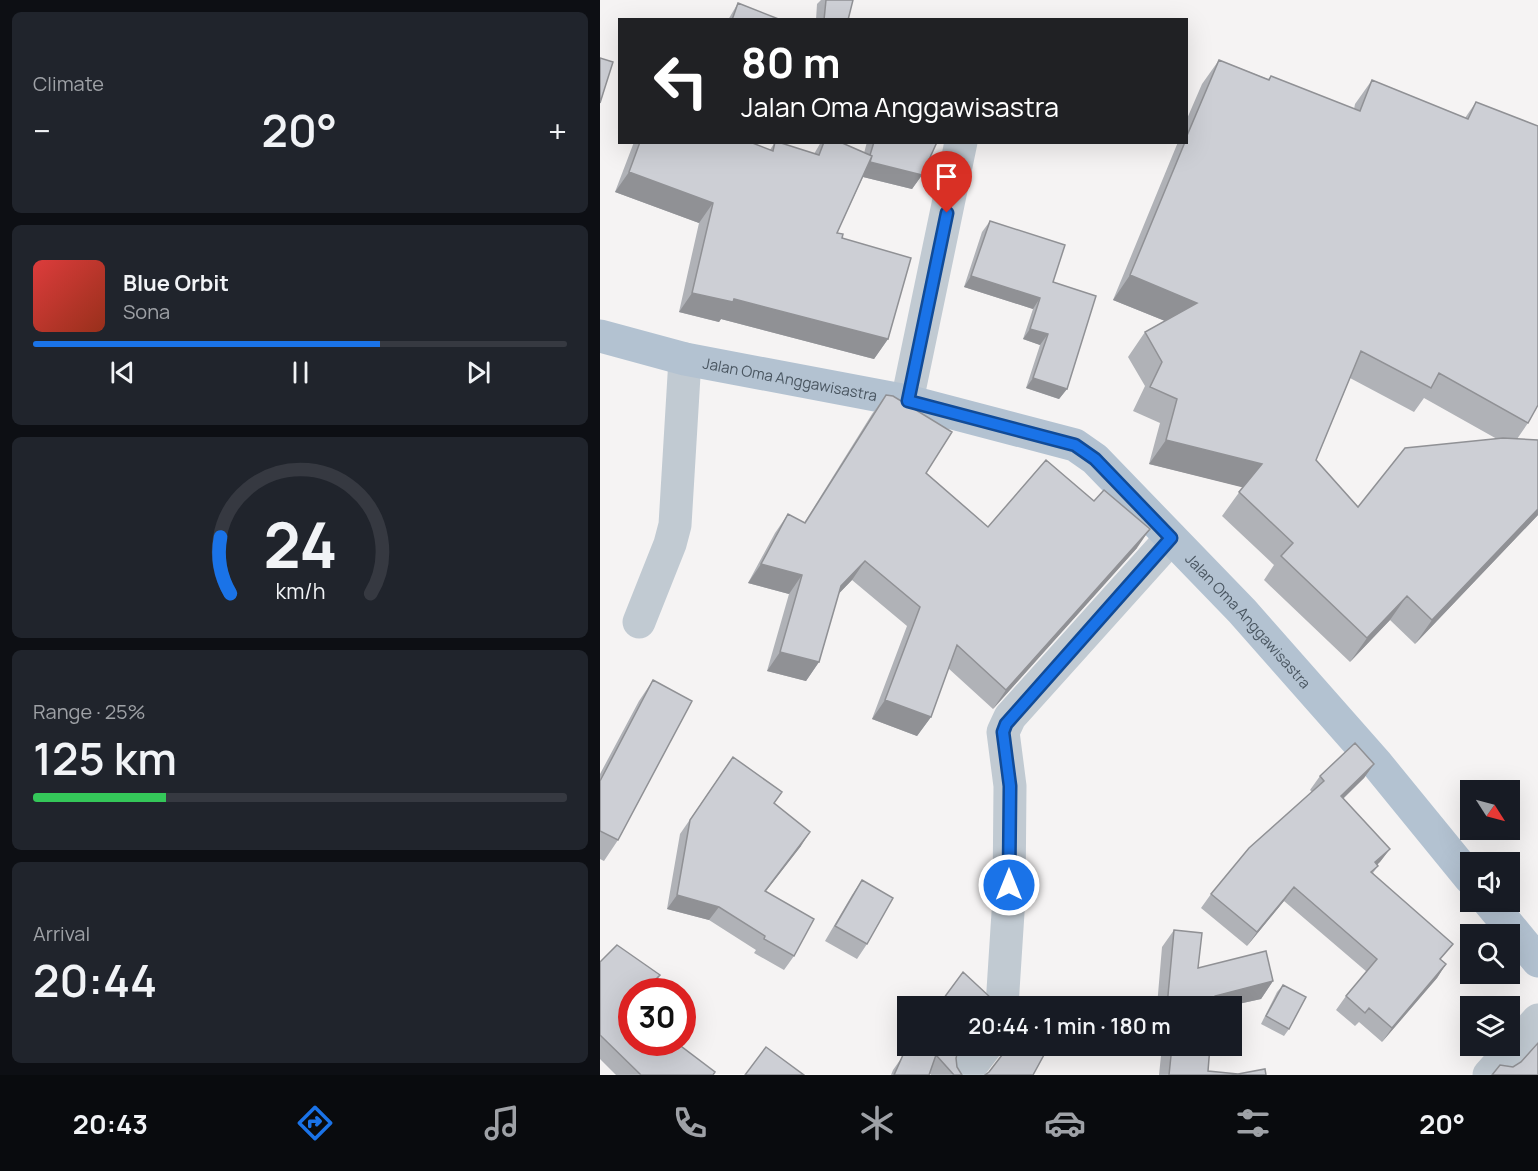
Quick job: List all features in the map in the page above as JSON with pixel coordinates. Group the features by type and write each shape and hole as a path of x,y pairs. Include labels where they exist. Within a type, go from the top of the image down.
{"main road":[{"name":"Jalan Oma Anggawisastra","path":"600,336 685,359 908,401 1075,445 1095,459 1242,612 1377,764 1460,866"},
{"path":"1497,912 1538,961"}],"street":[{"path":"908,401 961,144"},
{"path":"639,622 670,544 675,525 685,359"},
{"path":"1003,996 1009,897 1010,808 1009,776 1003,732 1010,717 1171,538"},
{"path":"1489,1075 1538,1020"},
{"path":"964,1075 978,1056"}],"building":[{"path":"826,0 853,0 848,18 824,18"},
{"path":"738,3 776,18 733,18"},
{"path":"600,58 613,62 600,103"},
{"path":"1219,60 1269,80 1271,76 1360,111 1372,80 1468,119 1476,102 1538,126 1538,405 1528,423 1439,373 1431,388 1361,351 1316,460 1358,507 1405,448 1503,438 1538,440 1538,509 1432,620 1407,596 1367,638 1281,556 1293,543 1239,492 1262,464 1166,440 1177,399 1150,387 1162,362 1145,332 1197,303 1130,275 1184,144 1188,144 1188,133"},
{"path":"639,144 755,144 773,151 775,144 784,144 819,155 823,144 845,144 872,156 837,233 843,234 842,238 911,258 888,339 734,299 733,302 692,293 713,203 629,172"},
{"path":"873,144 936,144 922,175 870,162 872,156 870,155"},
{"path":"990,221 1065,245 1053,282 1096,296 1067,389 1033,378 1048,334 1030,329 1040,298 971,276"},
{"path":"886,395 893,396 952,432 926,473 988,527 1046,460 1094,501 1104,490 1150,529 1006,690 957,645 931,717 885,700 920,607 865,561 841,586 819,662 780,652 802,575 761,564 788,514 805,523"},
{"path":"653,680 692,701 618,840 600,831 600,781"},
{"path":"1355,743 1374,764 1341,796 1390,849 1375,862 1378,866 1371,872 1453,944 1440,959 1446,964 1392,1028 1369,1008 1365,1013 1346,996 1377,959 1294,887 1257,932 1211,894 1249,848 1324,781 1320,776"},
{"path":"733,757 782,792 774,803 810,832 765,891 814,919 794,956 764,939 765,936 719,907 677,895 690,820"},
{"path":"862,880 893,898 867,944 835,926"},
{"path":"1174,930 1202,933 1198,968 1266,951 1273,981 1215,996 1168,996"},
{"path":"617,945 660,975 657,978 618,978 618,1053 600,1035 600,962"},
{"path":"963,972 989,996 945,996"},
{"path":"1283,985 1306,997 1289,1029 1266,1016"},
{"path":"1538,1043 1538,1075 1492,1075 1500,1065 1513,1067 1521,1062"},
{"path":"766,1047 804,1075 745,1075"},
{"path":"622,1056 694,1056 715,1072 713,1075 641,1075"},
{"path":"903,1056 936,1056 929,1075 894,1075"},
{"path":"937,1056 957,1056 957,1067 962,1075 954,1075"},
{"path":"1001,1056 1043,1056 1033,1075 985,1075"},
{"path":"1171,1056 1209,1056 1208,1071 1238,1074 1265,1069 1266,1075 1169,1075"}],"route":[{"path":"947,213 908,401 1075,445 1095,459 1171,538 1006,724 1003,732 1010,786 1009,885"}]}
